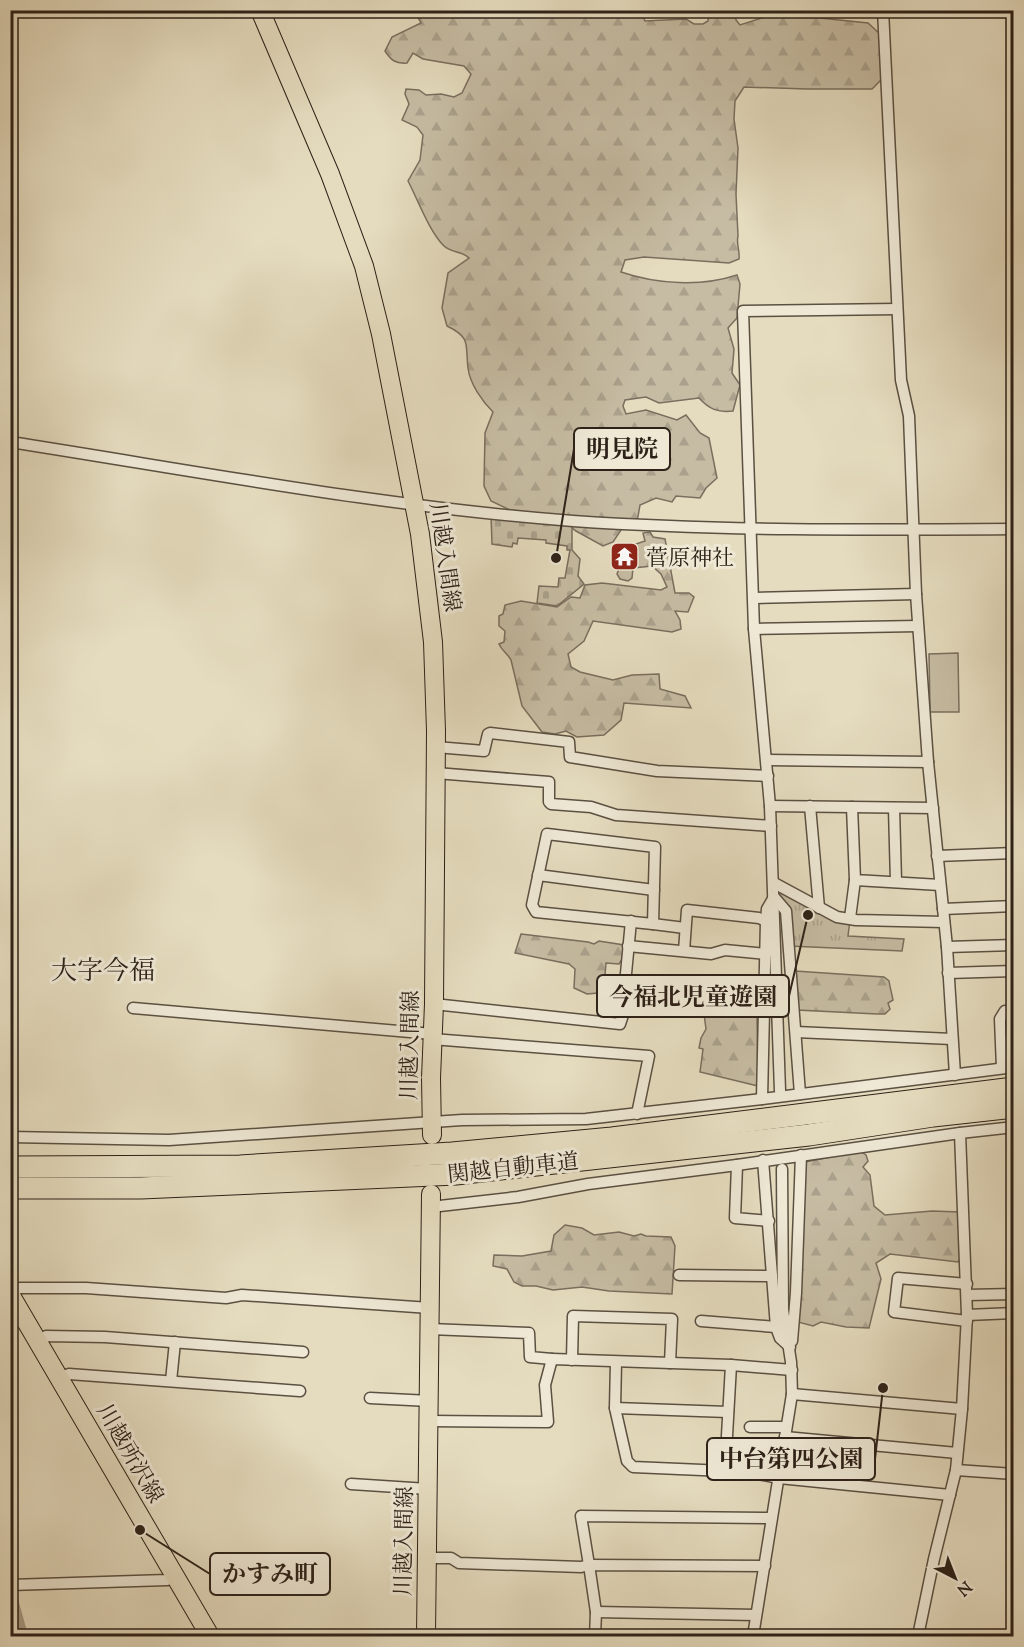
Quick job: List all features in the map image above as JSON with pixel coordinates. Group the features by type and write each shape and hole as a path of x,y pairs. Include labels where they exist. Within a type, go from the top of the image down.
{"highway":[{"name":"関越自動車道","path":"10,1167 240,1166 452,1153 612,1138 1014,1088"},
{"name":"関越自動車道","path":"10,1188 199,1186 456,1174 809,1135 1014,1107"}],"main road":[{"name":"川越入間線","path":"260,10 330,174 364,266 381,334 415,505 433,642 436,747 433,1128"},
{"name":"川越入間線","path":"426,1636 431,1200"},
{"name":"川越所沢線","path":"10,1293 210,1636"}],"street":[{"path":"883,10 901,380 909,416 918,626 939,885 947,947 955,1075"},
{"path":"780,1091 770,806 754,629 743,311 897,309"},
{"path":"10,441 415,505 572,521 707,529 1014,529"},
{"path":"754,598 916,594"},
{"path":"754,629 918,626"},
{"path":"436,747 484,751 490,733 569,742 570,757 624,767 657,771 768,776"},
{"path":"767,760 928,762"},
{"path":"436,773 549,782 549,802 551,804 591,807 616,815 771,826"},
{"path":"770,806 933,808"},
{"path":"810,806 819,908"},
{"path":"850,918 855,880 852,807"},
{"path":"894,808 896,882"},
{"path":"653,924 655,847 547,834 532,905 536,912 685,928"},
{"path":"937,856 1014,853"},
{"path":"538,875 654,890"},
{"path":"855,880 939,885"},
{"path":"774,883 837,917 944,922"},
{"path":"762,1099 766,921 767,909 774,897"},
{"path":"774,897 786,911 800,1094"},
{"path":"943,909 1014,906"},
{"path":"684,951 687,910 759,918 766,921"},
{"path":"434,1004 620,1024 623,1015 631,921"},
{"path":"947,947 1014,945"},
{"path":"628,946 711,954 725,950 766,954"},
{"path":"948,973 1014,971"},
{"path":"625,984 765,997"},
{"path":"134,1008 649,1056 637,1114"},
{"path":"10,1137 176,1140 586,1119 955,1075 1008,1068 1000,1019 1005,1011 1014,1011"},
{"path":"796,1032 952,1039"},
{"path":"431,1200 518,1197 960,1132 1014,1127"},
{"path":"918,1636 956,1470 962,1409 967,1290 960,1132"},
{"path":"790,1347 794,1325 801,1155"},
{"path":"763,1160 776,1327 780,1338 790,1347"},
{"path":"737,1166 735,1218 769,1221"},
{"path":"753,1636 792,1394 790,1347 783,1310 782,1169"},
{"path":"679,1275 772,1276"},
{"path":"1014,1294 967,1290 898,1278 894,1312 967,1318 1014,1313"},
{"path":"10,1293 20,1288 86,1288 226,1298 242,1295 430,1308"},
{"path":"572,1360 573,1316 672,1319 670,1363"},
{"path":"701,1321 776,1327"},
{"path":"430,1329 529,1333 530,1357 730,1365 792,1370"},
{"path":"38,1341 46,1336 93,1336 303,1352"},
{"path":"171,1381 175,1342"},
{"path":"429,1421 548,1422 545,1385 552,1359"},
{"path":"616,1362 615,1408 627,1461 633,1467 748,1472 779,1478 950,1495"},
{"path":"725,1471 730,1365"},
{"path":"59,1377 69,1374 300,1390"},
{"path":"792,1394 962,1409"},
{"path":"370,1398 430,1401"},
{"path":"615,1408 728,1412"},
{"path":"750,1427 957,1453"},
{"path":"956,1470 1014,1474"},
{"path":"351,1484 428,1489"},
{"path":"595,1636 596,1612 582,1516 771,1518"},
{"path":"428,1558 451,1558 459,1563 581,1567 589,1565 765,1566"},
{"path":"12,1585 167,1580 176,1577"},
{"path":"596,1612 756,1615"}],"green space":[{"path":"410,10 640,10 645,21 686,19 694,24 703,24 708,21 709,11 735,11 736,20 740,25 768,16 820,18 868,23 880,34 881,80 872,89 744,87 735,101 734,119 738,148 736,194 739,259 729,263 644,257 625,260 621,272 649,279 694,282 737,275 740,284 737,318 728,328 734,349 732,373 740,385 733,411 714,409 699,398 659,403 646,397 625,400 623,406 626,414 646,410 677,420 686,415 700,433 709,438 717,478 706,488 700,498 676,496 672,502 656,498 640,505 637,522 623,527 613,542 603,546 576,531 557,516 510,510 491,501 484,486 485,433 493,412 471,380 464,338 447,326 442,308 448,273 469,258 444,246 424,215 408,181 420,160 423,135 417,127 402,120 409,104 405,94 406,89 419,90 426,95 441,94 454,97 462,93 471,74 464,66 423,59 413,53 407,63 396,62 389,57 385,51 392,37 421,23 416,14"},
{"path":"491,515 568,522 572,526 572,550 580,559 578,576 584,584 557,606 537,603 539,586 558,587 559,578 565,578 570,550 567,550 567,546 546,543 546,540 518,538 517,544 513,543 512,547 492,544"},
{"path":"650,532 653,537 665,539 675,593 689,593 694,597 688,612 675,611 680,620 681,629 672,632 593,621 584,641 568,654 571,667 580,672 613,680 632,675 659,674 660,689 685,696 691,708 624,703 621,720 604,735 577,737 566,731 555,734 542,732 522,706 511,660 499,644 504,642 505,631 499,626 499,616 503,614 505,605 521,601 557,607 571,597 580,598 585,585 602,583 661,590 667,587 661,574 652,566 633,568 632,578 628,581 620,579 617,574 620,566 628,566 633,553 633,545 645,541 643,533"},
{"path":"958,653 959,712 930,712 929,654"},
{"path":"775,884 850,920 848,936 904,939 902,951 789,946 786,911 775,897"},
{"path":"521,934 594,944 599,941 624,945 623,958 619,964 606,963 605,975 598,993 587,994 574,988 575,969 569,964 515,953"},
{"path":"795,971 884,977 889,981 893,998 888,1003 890,1009 885,1014 797,1010"},
{"path":"710,1007 757,1014 758,1086 700,1072 703,1049 699,1048 706,1029 704,1014"},
{"path":"860,1151 866,1155 868,1161 863,1167 870,1175 874,1206 885,1215 932,1211 959,1212 961,1257 958,1262 890,1254 876,1263 881,1279 869,1328 846,1327 821,1322 813,1326 798,1322 805,1162"},
{"path":"565,1225 582,1228 594,1235 619,1232 634,1236 641,1234 671,1237 675,1246 672,1294 609,1291 582,1287 553,1290 522,1286 514,1282 507,1269 493,1266 494,1255 522,1256 551,1251 554,1235"},
{"path":"849,1446 863,1447 860,1483 845,1482"}],"waterway":[{"path":"10,1600 20,1636"}],"place":[{"name":"菅原神社","path":"625,557"},
{"name":"明見院","path":"556,558"},
{"name":"今福北児童遊園","path":"808,915"},
{"name":"中台第四公園","path":"883,1388"},
{"name":"かすみ町","path":"140,1530"}],"district":[{"name":"大字今福","path":"103,970"}]}
